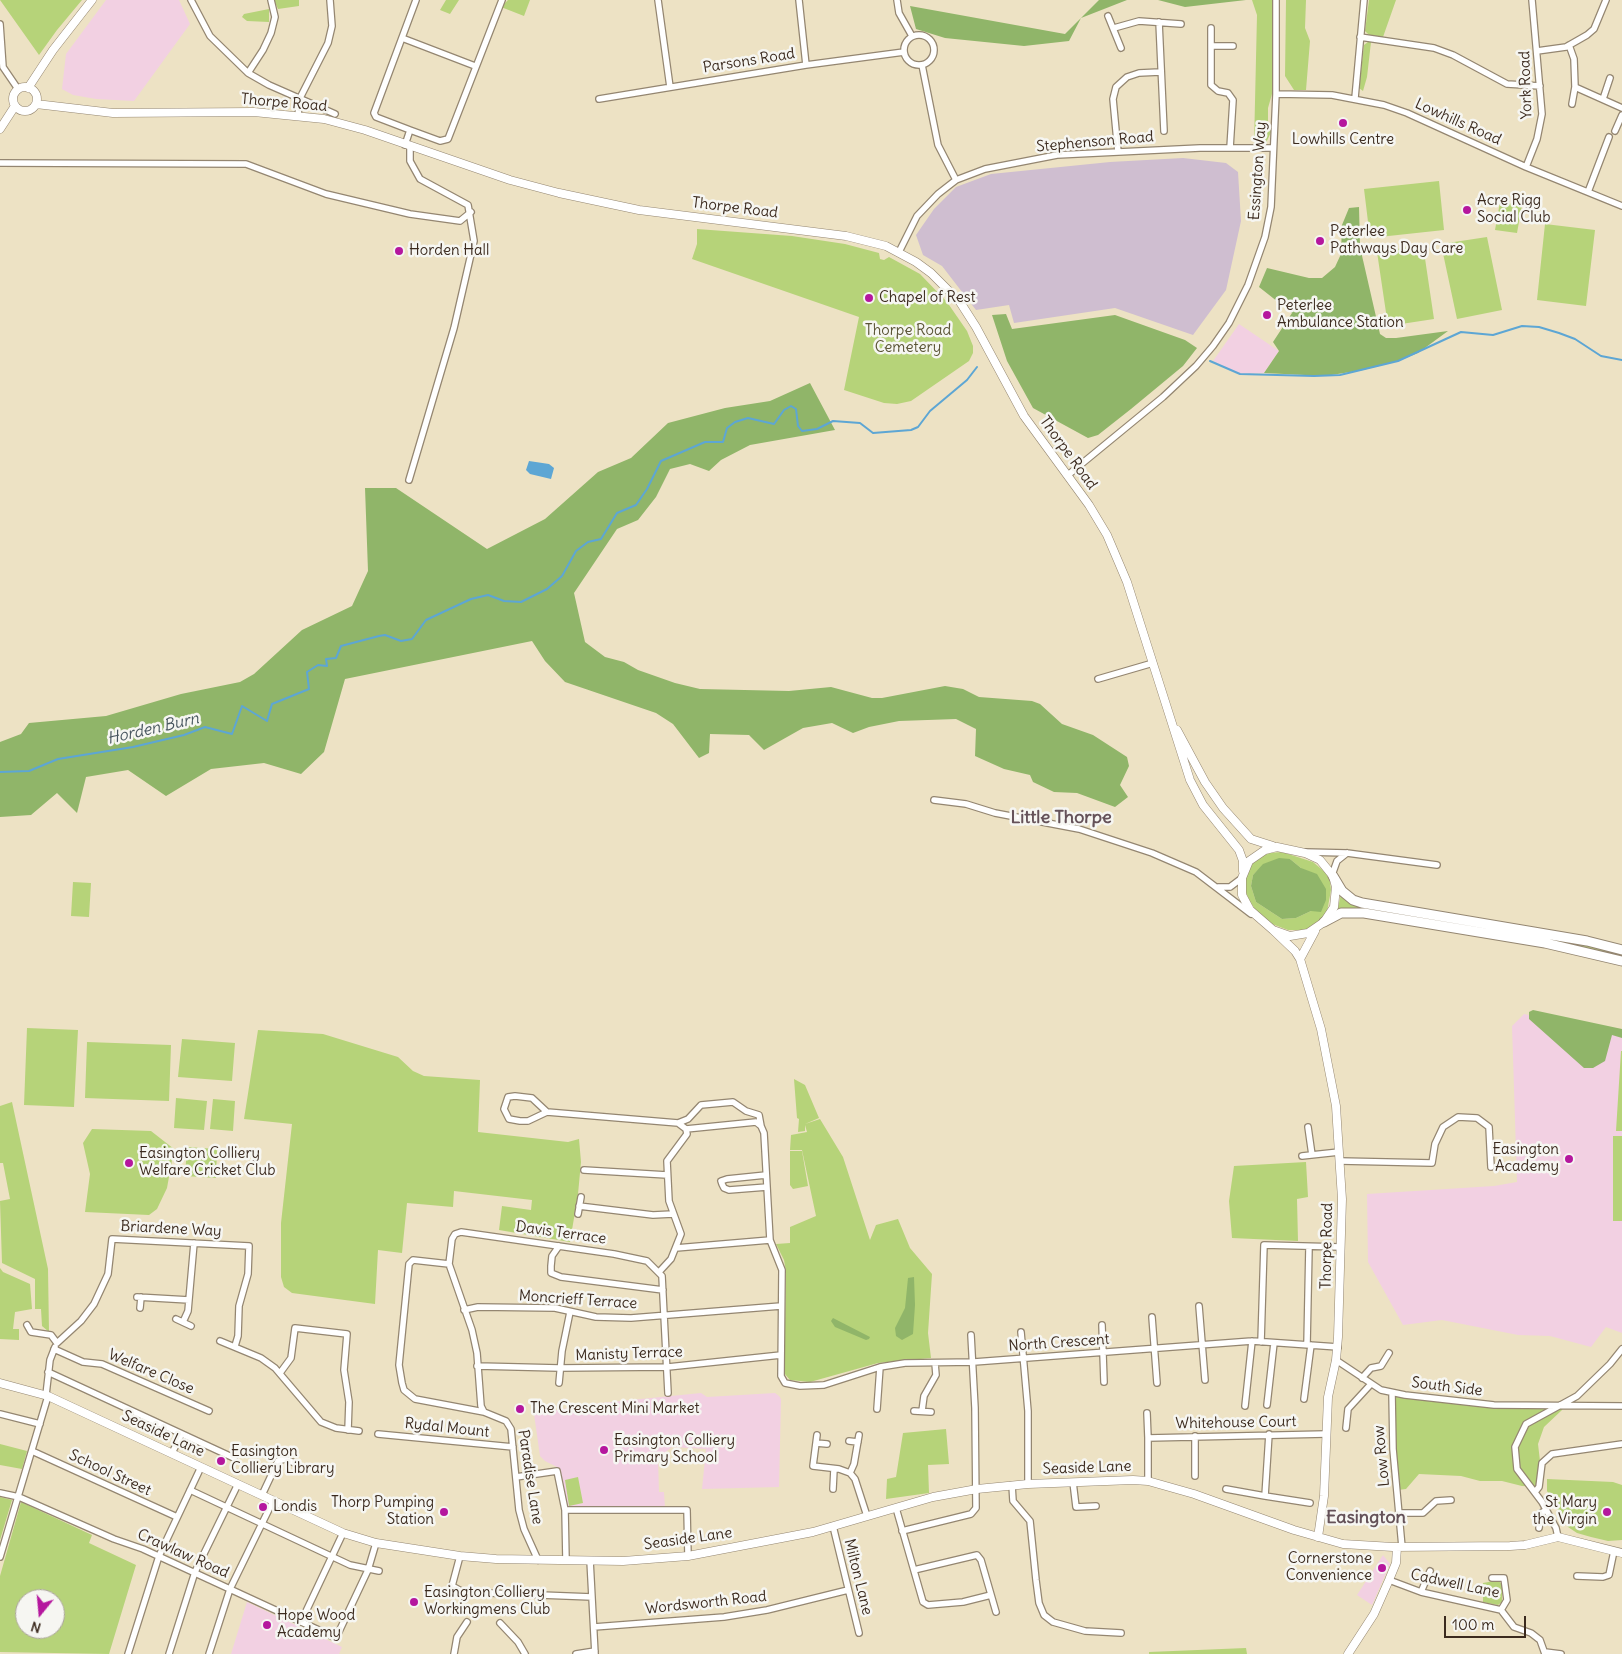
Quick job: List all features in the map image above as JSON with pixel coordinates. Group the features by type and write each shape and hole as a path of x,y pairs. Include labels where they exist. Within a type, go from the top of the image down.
{"highway":[{"path":"1332,876 1342,891 1353,900 1362,903 1587,941 1622,950"},
{"path":"1324,922 1341,913 1364,913 1545,943 1622,961"}],"main road":[{"path":"28,88 52,50 92,0"},
{"path":"0,129 15,106 13,96 18,89 28,88 36,94 36,104 24,111 15,106"},
{"name":"Thorpe Road","path":"36,104 113,113 254,112 298,115 346,124 501,178 559,193 639,210 846,236 898,252 931,273 960,302 979,332 1024,416 1089,505 1118,558 1190,780 1203,805 1239,850 1243,861 1242,874"},
{"name":"Thorpe Road","path":"1168,713 1205,782 1229,816 1251,839 1277,848"},
{"path":"1300,960 1308,940 1324,922 1334,906 1336,897 1332,876 1320,860 1301,852 1277,848 1256,855 1249,861 1242,874 1242,895 1245,904 1255,916 1273,930 1290,936 1316,930"},
{"name":"Thorpe Road","path":"1273,930 1295,951 1300,960 1321,1029 1336,1106 1340,1161 1342,1247 1338,1346 1328,1397 1324,1496 1318,1537"},
{"name":"Seaside Lane","path":"0,1383 47,1395 343,1533 376,1543 460,1556 538,1560 655,1559 688,1556 833,1526 896,1508 977,1489 1073,1482 1148,1481 1194,1494 1318,1537 1354,1545 1400,1547 1525,1545 1558,1537"},
{"path":"1558,1537 1618,1552"},
{"path":"1348,1654 1374,1614 1396,1563 1400,1547"}],"street":[{"name":"Thorpe Road","path":"190,0 210,36 248,73 335,114"},
{"path":"248,73 263,50 271,33 275,17 271,0"},
{"path":"298,115 300,98 328,43 332,26 330,0"},
{"path":"416,0 374,113 376,117 440,141 448,139 502,0"},
{"path":"658,0 670,87"},
{"path":"799,0 806,65"},
{"path":"897,0 899,14 912,36"},
{"name":"Essington Way","path":"1068,475 1183,378 1213,346 1229,323 1248,285 1265,237 1271,207 1276,94 1276,0"},
{"path":"1355,98 1364,0"},
{"name":"York Road","path":"1526,166 1537,139 1542,114 1532,0"},
{"path":"1537,51 1569,45 1594,29 1606,0"},
{"path":"1108,16 1121,48"},
{"path":"1114,28 1139,21 1181,24"},
{"path":"1159,22 1164,131"},
{"path":"0,24 4,70 18,89"},
{"path":"1211,28 1211,85 1218,91 1228,92 1234,100 1230,148"},
{"path":"912,36 925,36 932,44 933,55 931,59 922,65 912,64 904,52 905,44 912,36"},
{"path":"1360,37 1434,48 1453,55 1507,84 1540,86"},
{"path":"402,38 475,66"},
{"path":"1569,45 1574,58 1575,87 1572,104"},
{"path":"1210,46 1232,46"},
{"name":"Parsons Road","path":"598,99 806,65 904,52"},
{"path":"922,65 938,145 956,180"},
{"path":"1118,152 1113,99 1116,87 1127,77 1138,73 1160,72"},
{"path":"1602,99 1610,78"},
{"path":"1575,87 1622,108"},
{"name":"Lowhills Road","path":"1276,94 1355,98 1407,113 1622,206"},
{"path":"1615,131 1622,114"},
{"path":"409,480 457,318 474,241 471,212 468,205 461,199 420,179 410,161 408,146 410,130"},
{"path":"1588,192 1609,137"},
{"name":"Stephenson Road","path":"898,252 917,216 938,194 956,180 984,169 1058,155 1274,148"},
{"path":"0,163 246,164 326,194 410,214 460,221 471,212"},
{"path":"1098,679 1153,663"},
{"path":"934,800 966,804 995,813 1079,829 1152,852 1196,872 1255,916"},
{"path":"1301,852 1347,853 1437,864"},
{"path":"1332,876 1337,861 1347,853"},
{"path":"1218,887 1230,887 1242,874"},
{"path":"547,1112 532,1098 515,1096 508,1097 504,1108 506,1117 520,1121 528,1121 547,1112 678,1122 688,1119 701,1105 734,1102 746,1111 759,1115 764,1133 770,1240 782,1270 780,1355"},
{"path":"1340,1161 1432,1163 1435,1144 1442,1127 1458,1118 1478,1118 1489,1127 1491,1168"},
{"path":"668,1393 665,1315 662,1276 659,1272 676,1248 682,1234 673,1214 667,1174 667,1161 687,1134 686,1129 678,1122"},
{"path":"686,1129 756,1122 761,1126"},
{"path":"1308,1127 1312,1155"},
{"path":"1302,1156 1339,1152"},
{"path":"584,1170 667,1174"},
{"path":"592,1171 592,1179"},
{"path":"766,1175 727,1179 722,1181 722,1184 724,1188 729,1190 767,1187"},
{"path":"578,1214 581,1197"},
{"path":"579,1206 653,1215 673,1214"},
{"name":"Davis Terrace","path":"449,1264 452,1239 455,1234 461,1232 635,1257 647,1261 659,1272"},
{"name":"Briardene Way","path":"55,1346 81,1321 94,1304 108,1274 112,1239 249,1246 248,1274 239,1306 238,1336 235,1346"},
{"path":"676,1248 770,1240"},
{"path":"183,1322 188,1311 194,1242"},
{"path":"1261,1342 1264,1245 1342,1247"},
{"path":"559,1246 552,1256 551,1273 561,1277 663,1290"},
{"path":"1304,1399 1309,1345 1309,1247"},
{"path":"413,1260 449,1264 472,1330 481,1406 484,1412 415,1398 404,1390 399,1364 409,1264 413,1260"},
{"path":"140,1308 139,1297 189,1300"},
{"name":"Moncrieff Terrace","path":"464,1310 478,1307 555,1308 596,1316 631,1318 781,1306"},
{"path":"1199,1306 1204,1380"},
{"path":"559,1383 559,1368 570,1312"},
{"path":"1152,1317 1157,1383"},
{"path":"176,1319 191,1326"},
{"name":"Welfare Close","path":"27,1325 31,1332 51,1335 55,1346 83,1362 102,1364 209,1410"},
{"path":"1102,1325 1104,1382"},
{"path":"280,1373 292,1358 295,1328 347,1334 344,1370 349,1402 348,1430"},
{"path":"1021,1332 1024,1358 1028,1484"},
{"path":"902,1531 971,1514 976,1508 972,1335"},
{"path":"220,1341 261,1358 280,1373 321,1422 336,1428 359,1431"},
{"path":"1245,1406 1252,1341"},
{"name":"North Crescent","path":"780,1355 781,1376 785,1382 800,1386 824,1385 880,1367 974,1362 1252,1341 1338,1346"},
{"path":"1266,1405 1274,1343"},
{"path":"0,1557 40,1424 47,1395 48,1372 55,1346"},
{"path":"1558,1537 1556,1528 1546,1510 1517,1469 1515,1447 1520,1433 1528,1422 1564,1405 1594,1381 1622,1349"},
{"path":"1362,1378 1371,1368 1382,1366 1389,1353"},
{"name":"Manisty Terrace","path":"477,1366 559,1368 668,1367 780,1355"},
{"name":"South Side","path":"1336,1360 1371,1384 1392,1393 1494,1405 1622,1406"},
{"path":"922,1411 924,1396 936,1375 935,1363"},
{"path":"877,1409 880,1367"},
{"path":"48,1372 234,1458"},
{"path":"1346,1428 1348,1409 1371,1384"},
{"name":"Low Row","path":"1392,1393 1393,1449 1400,1513 1400,1547"},
{"path":"914,1411 931,1412"},
{"name":"Paradise Lane","path":"484,1412 506,1421 511,1429 519,1510 524,1529 538,1560"},
{"path":"1148,1413 1148,1481"},
{"path":"0,1414 40,1424"},
{"name":"Rydal Mount","path":"378,1434 513,1447"},
{"path":"1265,1496 1269,1434"},
{"name":"Whitehouse Court","path":"1148,1438 1326,1434"},
{"path":"172,1453 181,1435"},
{"path":"817,1435 813,1466 834,1468 850,1473 855,1479 868,1516"},
{"path":"1194,1436 1195,1476"},
{"path":"849,1441 858,1439 854,1464 850,1473"},
{"path":"816,1443 827,1444"},
{"path":"1535,1492 1539,1487 1542,1463 1552,1454 1622,1444"},
{"name":"School Street","path":"32,1451 177,1518"},
{"path":"262,1496 278,1461 284,1459 297,1464"},
{"path":"128,1654 158,1556 201,1467"},
{"path":"833,1489 834,1468"},
{"path":"516,1477 557,1471 565,1510 566,1560"},
{"path":"1073,1482 1076,1515"},
{"path":"168,1654 195,1572 238,1484"},
{"path":"1012,1485 1013,1501 1030,1521 1039,1603 1044,1615 1053,1622 1085,1631 1122,1633"},
{"path":"1226,1489 1310,1503"},
{"path":"190,1490 332,1556 368,1570 379,1571"},
{"name":"Crawlaw Road","path":"0,1492 19,1497 195,1572 336,1638 368,1570"},
{"path":"1400,1513 1423,1513 1436,1501 1451,1500"},
{"path":"209,1654 230,1589 273,1501"},
{"path":"1076,1508 1096,1506"},
{"path":"896,1508 923,1602 928,1605 964,1602 991,1595"},
{"path":"565,1510 687,1510 688,1556"},
{"path":"1540,1528 1541,1513 1546,1510"},
{"name":"Milton Lane","path":"833,1526 859,1633"},
{"path":"301,1622 343,1533"},
{"path":"368,1570 376,1543"},
{"path":"1577,1576 1603,1578 1609,1576 1618,1552"},
{"path":"914,1570 977,1555 981,1560 996,1612"},
{"path":"460,1556 452,1586 463,1592 592,1597"},
{"path":"576,1654 595,1652 590,1560"},
{"path":"1421,1592 1430,1570"},
{"name":"Cadwell Lane","path":"1389,1580 1421,1592 1501,1610 1507,1600 1504,1578 1492,1578"},
{"name":"Wordsworth Road","path":"594,1627 724,1617 767,1610 848,1590"},
{"path":"1501,1610 1514,1627 1540,1640 1545,1653 1561,1654"},
{"path":"454,1654 457,1638 467,1622"},
{"path":"500,1623 518,1642 525,1654"}],"shaded area":[{"path":"106,0 179,0 190,24 134,101 96,99 73,95 62,89 66,54"},
{"path":"1183,158 1226,163 1238,172 1241,221 1226,290 1193,335 1115,308 1014,323 1009,305 976,310 942,266 923,255 916,235 934,209 956,187 991,174 1110,162"},
{"path":"1239,324 1279,351 1264,373 1238,374 1213,361"},
{"name":"Easington Academy","path":"1524,1014 1622,1036 1622,1333 1606,1327 1591,1347 1550,1336 1518,1335 1442,1320 1403,1325 1368,1262 1367,1194 1494,1186 1517,1182 1512,1026"},
{"name":"Easington Colliery Primary School","path":"701,1393 707,1397 775,1393 779,1396 781,1399 779,1487 702,1489 706,1449 672,1447 658,1458 659,1492 664,1492 665,1508 568,1508 559,1468 545,1461 540,1456 534,1414 591,1404"},
{"path":"1383,1555 1390,1564 1372,1605 1357,1595"},
{"name":"Hope Wood Academy","path":"247,1602 342,1647 339,1654 231,1654"}],"green space":[{"path":"0,0 82,0 39,55"},
{"path":"274,0 299,0 299,6 278,9"},
{"path":"446,0 459,0 450,14 440,10"},
{"path":"508,0 530,0 524,16 501,7"},
{"path":"1099,0 1127,0 1081,18"},
{"path":"1158,0 1246,0 1185,7"},
{"path":"1252,0 1273,0 1272,94 1268,108 1268,125 1271,132 1266,143 1254,145 1257,15"},
{"path":"1286,0 1306,0 1305,28 1310,41 1306,90 1294,90 1285,76"},
{"path":"1369,0 1396,0 1383,37 1369,35 1365,31"},
{"path":"910,6 1065,34 1081,18 1069,41 1024,46 945,38 916,29"},
{"path":"269,9 269,22 247,21 242,17 244,14"},
{"path":"1371,42 1367,77 1363,91 1359,88 1364,45"},
{"path":"1439,181 1444,230 1370,238 1364,189"},
{"path":"1500,202 1522,205 1517,233 1495,230"},
{"path":"1359,207 1360,247 1380,334 1386,338 1396,338 1448,331 1418,353 1398,361 1363,370 1325,376 1264,373 1279,351 1273,342 1292,313 1259,287 1267,268 1309,278 1322,278 1335,267 1341,254 1342,225 1349,208"},
{"path":"1545,224 1595,230 1586,306 1537,300"},
{"name":"Thorpe Road Cemetery","path":"697,229 792,236 845,244 879,253 880,259 884,260 889,257 920,274 947,302 967,331 973,346 973,353 969,361 911,401 897,404 884,403 844,390 859,317 692,259 697,244"},
{"path":"1487,237 1502,310 1457,319 1441,244"},
{"path":"1423,245 1434,319 1388,326 1377,252"},
{"path":"1006,314 1012,329 1115,315 1185,340 1197,348 1183,366 1131,409 1098,435 1088,438 1033,408 1007,361 992,315"},
{"path":"810,383 835,430 750,445 721,460 709,471 690,464 670,469 656,497 638,520 617,529 574,593 585,642 605,657 624,662 638,670 675,683 700,689 789,691 831,687 872,698 882,698 945,686 963,689 979,697 1032,701 1040,704 1062,724 1093,735 1127,757 1129,766 1120,785 1128,797 1115,807 1077,793 1054,792 1033,782 1030,775 1004,769 975,756 976,729 956,719 899,721 869,727 853,733 832,723 803,728 764,750 749,735 710,734 709,753 699,758 673,724 656,713 565,682 545,661 532,641 345,679 324,752 301,774 264,763 211,769 166,796 128,770 86,777 77,813 57,793 31,815 0,817 0,742 21,734 29,723 106,716 181,694 240,682 254,674 302,630 352,606 368,571 365,488 396,488 487,549 545,519 598,472 631,458 668,423 725,408 770,401"},
{"path":"1282,852 1313,862 1326,873 1330,881 1331,890 1327,912 1318,923 1305,930 1288,930 1272,924 1259,914 1249,901 1245,889 1246,874 1255,860 1269,853","holes":["1290,859 1301,868 1311,911 1296,918 1282,919 1256,902 1251,886 1253,875 1257,871"]},
{"path":"1279,858 1290,859 1301,868 1317,874 1326,889 1326,900 1321,912 1311,911 1296,918 1282,919 1256,902 1251,886 1253,875 1263,864"},
{"path":"73,882 91,883 89,917 71,916"},
{"path":"1341,894 1352,902 1589,945 1622,953 1622,958 1337,912"},
{"path":"1533,1010 1622,1029 1622,1038 1612,1035 1605,1061 1593,1068 1584,1068 1529,1019 1529,1012"},
{"path":"27,1028 78,1030 74,1107 24,1105"},
{"path":"258,1030 323,1034 398,1057 413,1071 424,1076 480,1080 478,1132 568,1142 579,1139 581,1162 570,1242 499,1230 502,1206 531,1210 532,1200 454,1191 453,1207 407,1203 402,1253 378,1250 375,1304 292,1293 284,1287 281,1277 281,1223 292,1124 244,1119"},
{"path":"182,1039 235,1043 232,1081 178,1077"},
{"path":"87,1042 171,1045 169,1101 85,1098"},
{"path":"1621,1051 1622,1131 1616,1131"},
{"path":"794,1079 805,1085 819,1118 805,1124 820,1119 843,1157 870,1240 876,1225 898,1219 910,1248 932,1274 928,1333 931,1358 878,1363 810,1382 790,1380 784,1373 786,1272 784,1260 776,1244 790,1243 790,1227 816,1216 802,1150 790,1150 791,1135 807,1132 805,1125 805,1131 798,1132 799,1119 797,1118"},
{"path":"176,1098 207,1101 204,1130 174,1128"},
{"path":"213,1099 235,1101 233,1131 210,1129"},
{"path":"12,1102 48,1269 49,1332 42,1326 41,1309 35,1309 35,1279 2,1263 0,1201 10,1199 3,1163 0,1163 0,1106"},
{"name":"Easington Colliery Welfare Cricket Club","path":"92,1129 151,1131 174,1149 167,1188 157,1209 149,1215 85,1212 90,1174 83,1143"},
{"path":"1613,1136 1622,1136 1622,1221 1613,1221"},
{"path":"187,1147 217,1149 216,1178 185,1176"},
{"path":"790,1151 802,1151 808,1186 793,1189 790,1185"},
{"path":"1306,1162 1308,1197 1297,1199 1298,1241 1232,1238 1229,1201 1234,1166"},
{"path":"0,1268 3,1272 30,1284 32,1309 15,1312 13,1329 19,1329 19,1340 0,1339"},
{"path":"914,1277 913,1334 902,1340 896,1336 895,1328 905,1308 908,1278"},
{"path":"833,1318 870,1337 869,1339 866,1340 835,1327 831,1321"},
{"path":"1392,1393 1454,1402 1564,1405 1562,1410 1544,1427 1538,1444 1540,1461 1539,1487 1522,1486 1502,1481 1480,1481 1461,1476 1419,1474 1406,1489 1398,1490"},
{"path":"946,1429 949,1464 928,1465 929,1493 886,1499 887,1479 896,1477 903,1433"},
{"path":"0,1444 27,1451 22,1469 0,1465"},
{"path":"578,1477 583,1503 569,1506 565,1480"},
{"path":"1547,1479 1613,1482 1622,1485 1622,1540 1608,1541 1591,1537 1577,1533 1568,1527 1547,1491"},
{"path":"0,1497 12,1500 0,1540"},
{"path":"21,1502 92,1535 89,1543 136,1565 109,1654 0,1652 0,1576"},
{"path":"1499,1581 1502,1585 1502,1602 1498,1605 1483,1602 1483,1583"},
{"path":"1246,1648 1247,1654 1149,1654 1149,1652"}],"water":[{"path":"529,461 549,464 554,468 551,479 530,474 526,470"}],"waterway":[{"path":"1210,361 1240,374 1340,375 1398,361 1461,332 1493,335 1522,326 1539,327 1559,333 1575,339 1601,356 1622,360"},
{"name":"Horden Burn","path":"0,772 29,771 58,759 133,747 184,735 205,727 232,734 242,706 267,721 272,704 309,689 307,672 318,665 327,666 326,659 336,658 341,646 385,635 401,641 412,639 426,620 471,599 488,595 504,601 521,602 547,589 562,576 576,551 588,542 601,539 617,513 636,505 647,489 661,461 705,442 723,442 727,428 735,422 748,418 774,424 784,410 791,406 796,409 798,426 802,431 817,429 833,421 860,423 873,433 911,430 918,427 930,411 967,380 977,367"}],"place":[{"name":"Lowhills Centre","path":"1343,123"},
{"name":"Acre Rigg Social Club","path":"1467,210"},
{"name":"Peterlee Pathways Day Care","path":"1320,241"},
{"name":"Horden Hall","path":"399,251"},
{"name":"Chapel of Rest","path":"869,298"},
{"name":"Peterlee Ambulance Station","path":"1267,315"},
{"name":"Easington Academy","path":"1569,1159"},
{"name":"Easington Colliery Welfare Cricket Club","path":"129,1163"},
{"name":"The Crescent Mini Market","path":"520,1409"},
{"name":"Easington Colliery Primary School","path":"604,1450"},
{"name":"Easington Colliery Library","path":"221,1461"},
{"name":"Londis","path":"263,1507"},
{"name":"Thorp Pumping Station","path":"444,1512"},
{"name":"St Mary the Virgin","path":"1607,1512"},
{"name":"Cornerstone Convenience","path":"1382,1568"},
{"name":"Easington Colliery Workingmens Club","path":"414,1602"},
{"name":"Hope Wood Academy","path":"267,1625"}],"district":[{"name":"Little Thorpe","path":"1061,818"},
{"name":"Easington","path":"1366,1518"}]}
